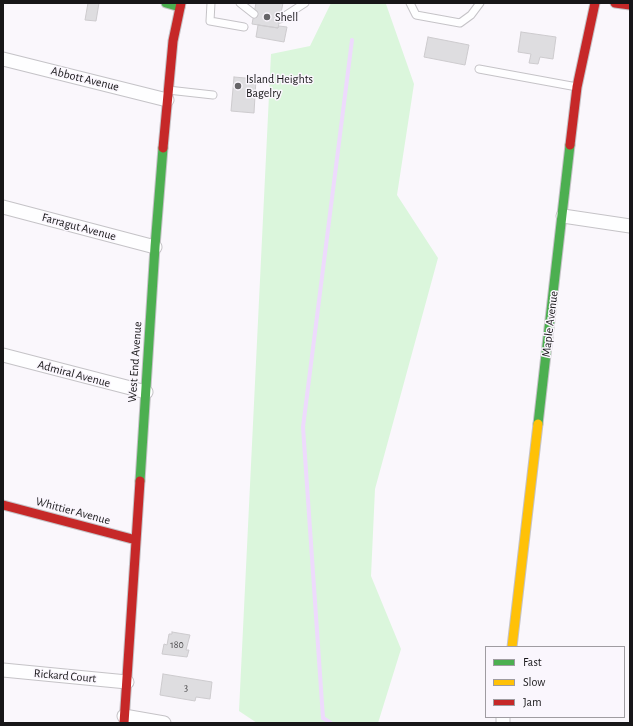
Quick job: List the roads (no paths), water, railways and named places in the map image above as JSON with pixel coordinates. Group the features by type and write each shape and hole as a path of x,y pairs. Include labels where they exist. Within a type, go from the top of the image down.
{"main road":[{"path":"166,3 180,5"},
{"name":"Maple Avenue","path":"512,646 577,88 595,3"},
{"path":"615,3 630,6"},
{"name":"West End Avenue","path":"124,720 155,247 167,95 173,41 180,5"},
{"name":"Whittier Avenue","path":"3,504 136,540"}],"street":[{"name":"Abbott Avenue","path":"3,59 167,95"},
{"name":"Farragut Avenue","path":"3,207 155,247"},
{"path":"563,216 630,226"},
{"name":"Admiral Avenue","path":"3,355 146,392"},
{"name":"Rickard Court","path":"3,670 127,682"},
{"path":"124,720 164,723"}],"lane":[{"path":"211,3 210,21 244,27"},
{"path":"240,3 254,14"},
{"path":"280,19 305,3"},
{"path":"410,3 416,15 460,23 471,15 480,3"},
{"path":"479,69 577,88"},
{"path":"167,95 213,95"}],"waterway":[{"path":"331,723 323,718 303,427 352,40"}],"place":[{"name":"Shell","path":"267,17"},
{"name":"Island Heights Bagelry","path":"238,86"}]}
